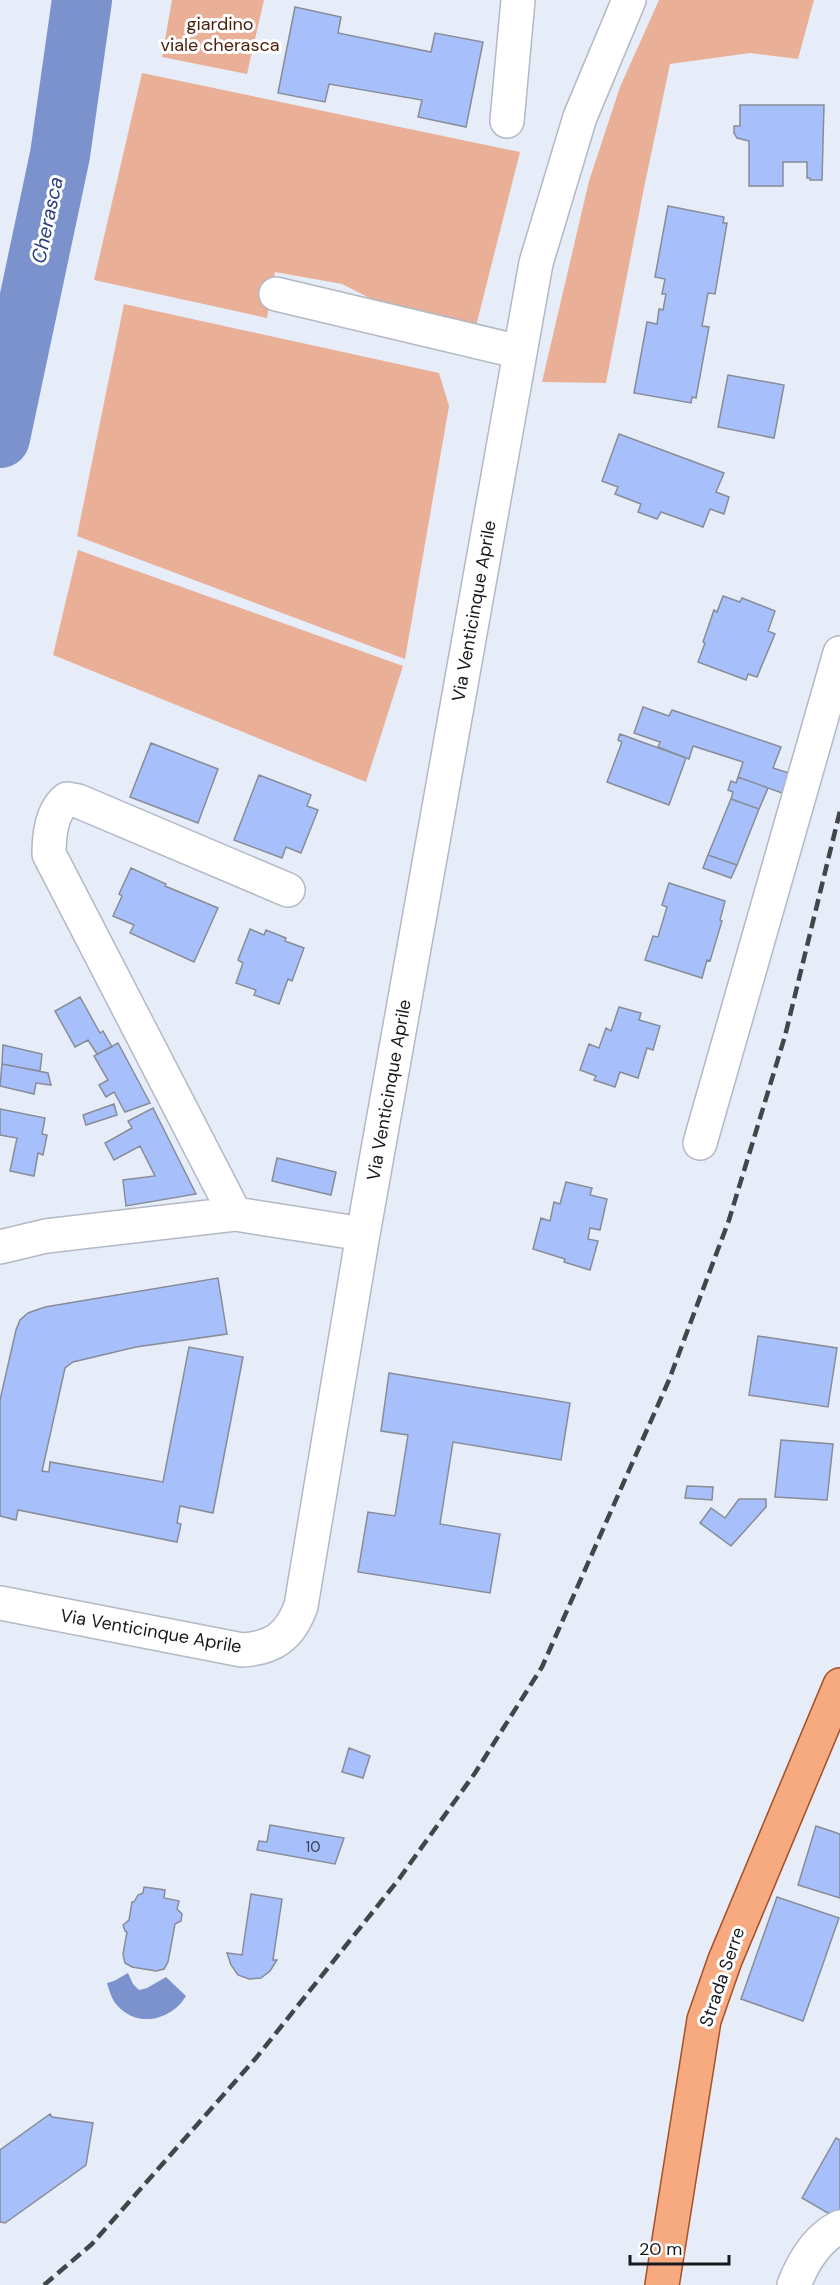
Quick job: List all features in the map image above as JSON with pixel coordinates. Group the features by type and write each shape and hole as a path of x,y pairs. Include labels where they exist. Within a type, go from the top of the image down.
{"main road":[{"name":"Strada Serre","path":"662,2285 704,2020 725,1960 840,1685"}],"street":[{"path":"507,121 518,0"},
{"name":"Via Venticinque Aprile","path":"0,1603 242,1650 258,1649 273,1643 286,1634 296,1621 301,1606 363,1234 536,263 580,117 630,0"},
{"path":"276,294 520,352"},
{"path":"700,1143 840,653"},
{"path":"235,1214 49,854 49,837 59,805 67,799 78,801 288,890"},
{"path":"0,1247 46,1236 235,1214 363,1234"},
{"path":"794,2285 800,2271 820,2241 840,2227"}],"green space":[{"name":"giardino viale cherasca","path":"172,0 264,0 247,74 162,57"},
{"path":"659,0 814,0 798,59 750,53 670,64 606,383 542,382 589,181 620,87"},
{"path":"142,73 520,152 475,330 385,306 342,284 275,272 267,318 94,280"},
{"path":"124,304 439,373 449,406 405,659 77,536"},
{"path":"78,550 403,666 366,782 53,655"}],"water":[{"path":"128,1973 139,1990 166,1977 186,1996 172,2011 163,2016 144,2019 134,2017 115,2003 107,1983"}],"building":[{"path":"295,7 341,17 338,33 431,52 435,33 483,42 466,127 418,117 422,100 329,84 325,102 278,93"},
{"path":"740,105 824,105 822,180 807,178 807,162 783,162 783,186 749,186 749,141 737,138 734,133 734,126 740,126"},
{"path":"668,206 724,217 723,223 727,223 715,294 708,293 702,326 709,327 696,398 692,397 691,403 634,393 647,322 657,324 659,309 663,310 666,294 662,294 665,279 655,277"},
{"path":"728,375 784,385 774,438 718,427"},
{"path":"619,434 724,473 716,492 729,497 724,514 710,509 703,527 661,512 657,519 638,512 641,504 615,494 618,487 602,481"},
{"path":"723,596 740,602 742,598 775,611 768,631 775,634 757,677 748,674 746,680 698,662 714,610 717,612"},
{"path":"643,707 669,716 672,710 781,747 773,768 789,773 782,793 738,777 743,762 693,746 689,759 658,747 660,742 634,733"},
{"path":"620,734 686,758 669,805 607,782 622,742 618,740"},
{"path":"151,743 218,769 198,823 130,797"},
{"path":"259,775 311,795 307,806 318,810 301,853 286,847 282,858 234,840"},
{"path":"738,777 768,788 759,809 731,799 733,792 728,790 731,781 736,783"},
{"path":"731,799 759,809 737,865 708,855"},
{"path":"708,855 737,865 731,878 703,868"},
{"path":"131,868 166,884 165,886 218,908 194,962 130,933 134,925 113,916 122,896 119,894"},
{"path":"669,883 725,901 720,920 722,921 710,961 707,960 702,978 645,960 653,936 658,937 667,907 662,905"},
{"path":"250,929 264,935 266,930 286,938 285,941 304,948 292,981 288,979 279,1004 254,995 256,990 236,983 243,963 238,960"},
{"path":"80,997 100,1033 103,1031 112,1047 97,1054 88,1040 75,1047 55,1011"},
{"path":"619,1007 641,1013 639,1020 660,1026 653,1050 647,1048 638,1078 620,1072 615,1087 594,1080 596,1076 580,1070 589,1044 599,1048 606,1028 611,1031"},
{"path":"118,1043 150,1103 125,1112 114,1092 106,1097 99,1085 108,1080 94,1056"},
{"path":"3,1045 42,1054 40,1071 2,1064"},
{"path":"2,1064 48,1073 51,1085 36,1083 34,1094 0,1086"},
{"path":"114,1104 117,1115 86,1125 83,1115"},
{"path":"153,1108 196,1194 126,1206 123,1180 155,1176 140,1146 114,1160 105,1143 132,1128 128,1121"},
{"path":"0,1109 45,1118 42,1134 47,1135 43,1155 38,1153 34,1176 10,1171 17,1138 0,1135"},
{"path":"277,1158 336,1172 331,1195 272,1181"},
{"path":"566,1182 592,1188 590,1195 607,1199 600,1230 590,1228 588,1239 598,1241 590,1270 533,1249 541,1218 550,1221 554,1202 560,1204"},
{"path":"218,1278 227,1334 136,1347 73,1362 65,1368 42,1471 49,1472 50,1462 163,1482 189,1347 243,1357 213,1513 180,1506 177,1523 181,1524 177,1542 18,1510 16,1520 0,1516 0,1400 20,1320 28,1313 45,1307"},
{"path":"758,1336 837,1348 828,1407 749,1395"},
{"path":"389,1373 570,1403 561,1460 453,1442 440,1524 500,1534 490,1593 358,1572 368,1512 395,1516 408,1435 381,1431"},
{"path":"781,1440 833,1444 827,1500 775,1497"},
{"path":"687,1486 713,1487 712,1500 685,1498"},
{"path":"739,1499 766,1499 766,1507 731,1546 700,1523 711,1508 725,1518"},
{"path":"349,1748 370,1756 363,1778 342,1772"},
{"path":"270,1825 344,1838 335,1864 257,1850 259,1841 267,1842"},
{"path":"816,1826 840,1834 840,1898 798,1885"},
{"path":"144,1887 165,1890 164,1898 179,1901 177,1909 182,1914 181,1921 175,1924 168,1962 164,1969 156,1971 132,1967 125,1963 123,1954 127,1932 123,1925 129,1920 132,1902 143,1893"},
{"path":"251,1894 282,1899 273,1960 277,1960 270,1971 261,1978 249,1979 238,1975 227,1953 242,1955"},
{"path":"777,1897 839,1918 803,2021 741,1999"},
{"path":"50,2114 52,2117 93,2123 86,2165 5,2223 0,2222 0,2150"},
{"path":"836,2138 840,2140 840,2218 838,2219 802,2198"}],"waterway":[{"name":"Cherasca","path":"0,438 60,155 82,0"}],"railway":[{"path":"44,2285 92,2244 256,2058 399,1879 475,1773 542,1667 669,1380 729,1220 785,1036 840,811"}]}
